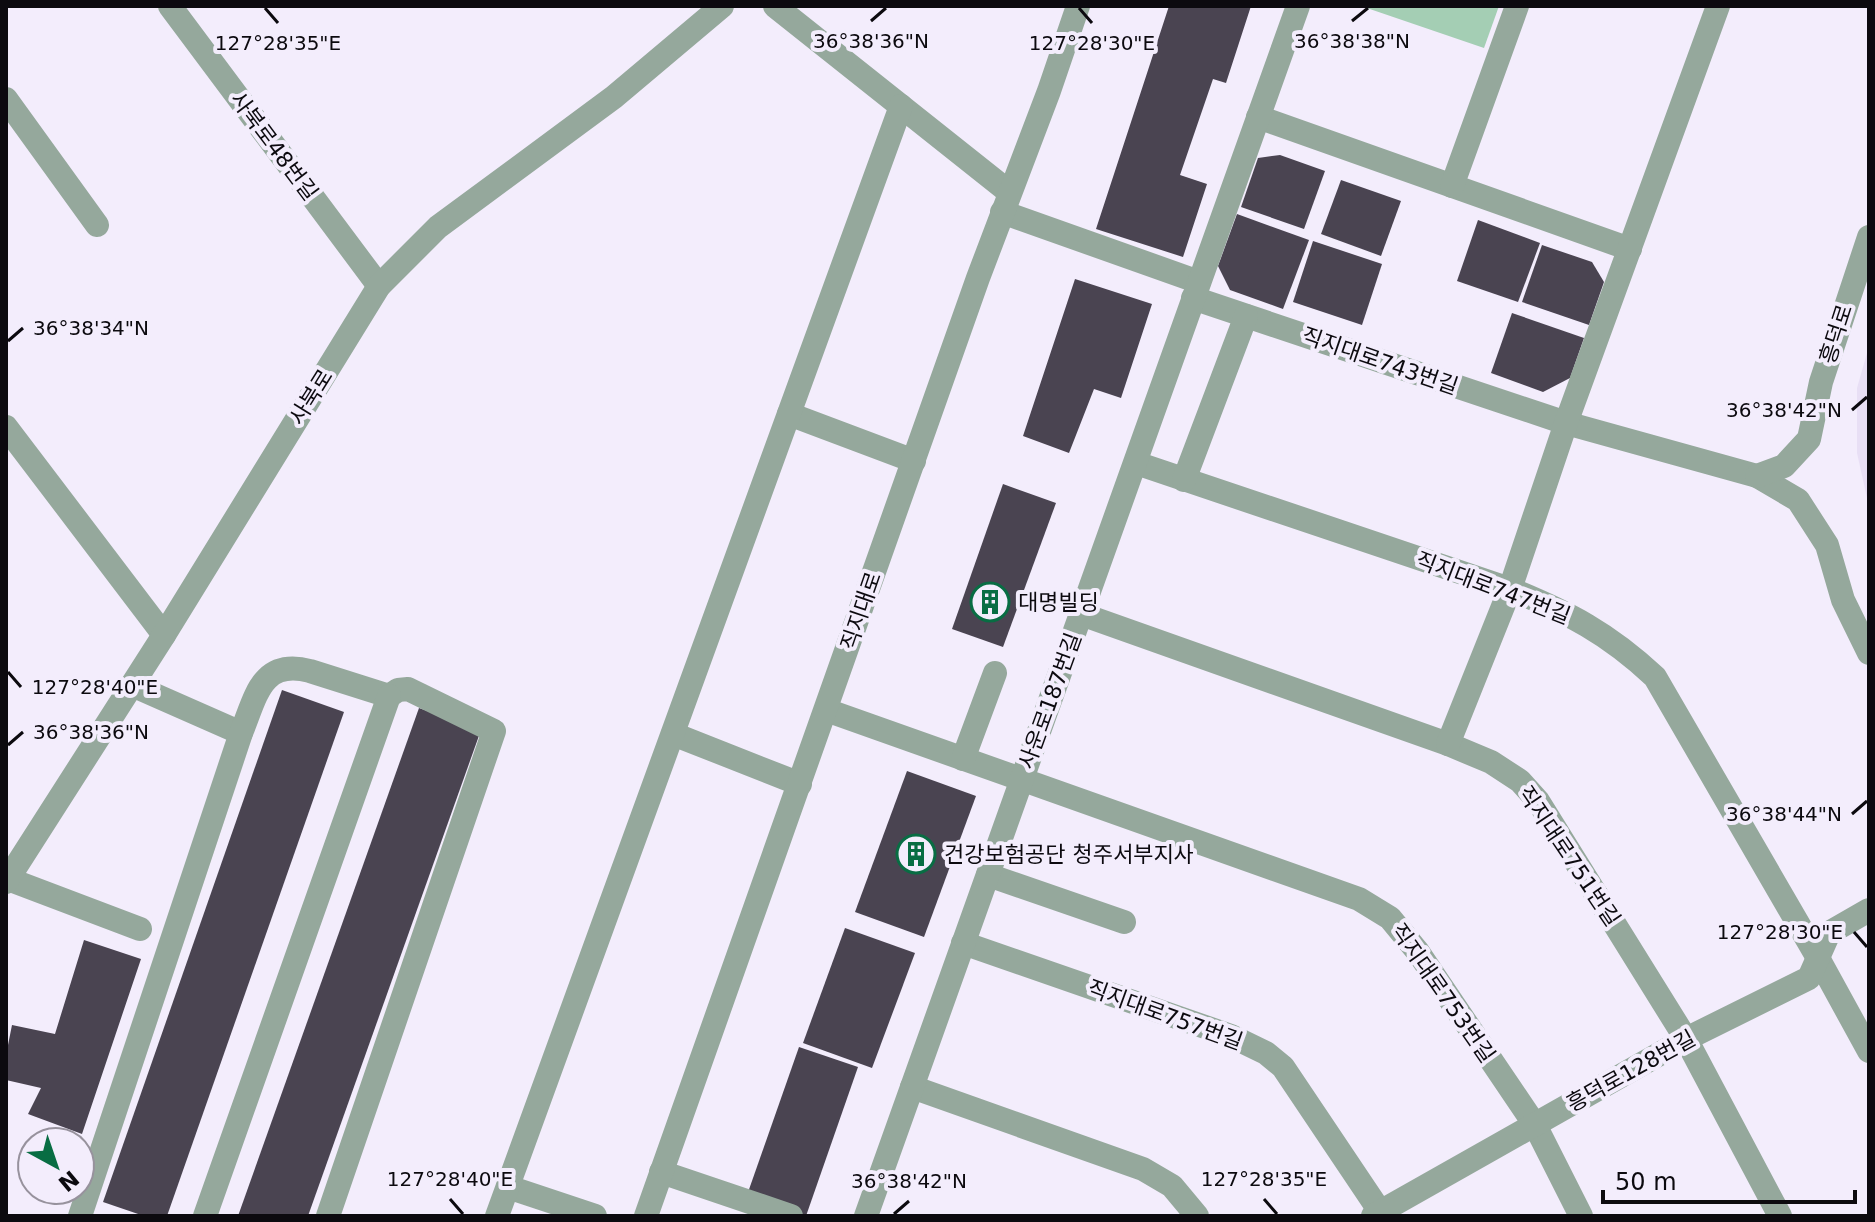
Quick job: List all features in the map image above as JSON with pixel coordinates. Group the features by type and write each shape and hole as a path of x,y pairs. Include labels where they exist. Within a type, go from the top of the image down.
{"street":[{"name":"사북로48번길","path":"170,6 379,286"},
{"name":"사북로","path":"7,881 164,635 379,286 438,227 614,97 722,6"},
{"name":"직지대로743번길","path":"775,6 901,106 1006,202 1246,316 1566,423 1757,476"},
{"name":"직지대로","path":"646,1216 1078,6"},
{"name":"사운로187번길","path":"866,1216 1298,6"},
{"path":"1452,186 1517,6"},
{"path":"1448,744 1510,589 1566,423 1718,6"},
{"path":"6,99 97,225"},
{"path":"497,1216 901,106"},
{"path":"1258,117 1630,249"},
{"name":"흥덕로","path":"1757,476 1784,466 1809,439 1821,382 1868,246"},
{"path":"1184,480 1246,316"},
{"path":"789,414 914,461"},
{"path":"6,427 164,635"},
{"name":"직지대로747번길","path":"1136,463 1510,589 1555,607 1600,632 1631,654 1655,677 1869,1051"},
{"path":"1757,476 1798,500 1827,545 1843,600 1869,653"},
{"name":"직지대로751번길","path":"1081,614 1448,744 1491,762 1520,781 1538,801 1686,1039 1780,1216"},
{"path":"80,1216 241,733 262,682 286,667 298,668 389,696"},
{"path":"963,759 995,673"},
{"path":"132,685 241,733"},
{"path":"205,1216 389,696 398,690 408,689 494,731 328,1216"},
{"name":"직지대로753번길","path":"826,710 1359,899 1390,918 1418,952 1535,1125 1581,1216"},
{"path":"673,734 800,784"},
{"path":"988,875 1124,922"},
{"path":"7,881 140,929"},
{"name":"흥덕로128번길","path":"1379,1215 1686,1039 1809,978 1829,933 1869,910"},
{"name":"직지대로757번길","path":"963,943 1231,1036 1266,1053 1283,1067 1379,1215"},
{"path":"912,1087 1143,1169 1172,1186 1197,1216"},
{"path":"661,1172 791,1216"},
{"path":"508,1187 595,1216"}],"shaded area":[{"path":"1869,346 1869,507 1857,453 1857,388"}],"green space":[{"path":"1361,6 1499,6 1484,48"}],"building":[{"path":"1169,6 1251,6 1226,83 1213,79 1180,175 1207,184 1183,257 1096,229"},
{"path":"1280,155 1325,171 1304,229 1241,207 1258,158"},
{"path":"1341,180 1401,201 1381,256 1321,234"},
{"path":"1237,214 1309,240 1283,309 1230,290 1218,266"},
{"path":"1478,220 1540,243 1518,302 1457,281"},
{"path":"1313,241 1382,264 1362,325 1293,302"},
{"path":"1542,245 1592,262 1604,282 1589,325 1522,302"},
{"path":"1075,279 1152,304 1121,398 1094,389 1069,453 1023,436"},
{"path":"1512,313 1584,338 1570,378 1543,392 1491,373"},
{"path":"1003,484 1056,503 1003,647 952,629"},
{"path":"282,690 344,712 167,1216 144,1216 103,1202"},
{"path":"419,708 481,730 308,1216 238,1216"},
{"name":"건강보험공단 청주서부지사","path":"907,771 976,796 924,937 855,912"},
{"path":"845,928 915,953 872,1068 803,1043"},
{"path":"84,940 141,959 85,1126 60,1126 28,1114 41,1088 6,1080 6,1055 12,1025 55,1034"},
{"path":"799,1047 858,1067 806,1216 746,1198"}],"place":[{"name":"대명빌딩","path":"990,602"},
{"name":"건강보험공단 청주서부지사","path":"916,854"}]}
